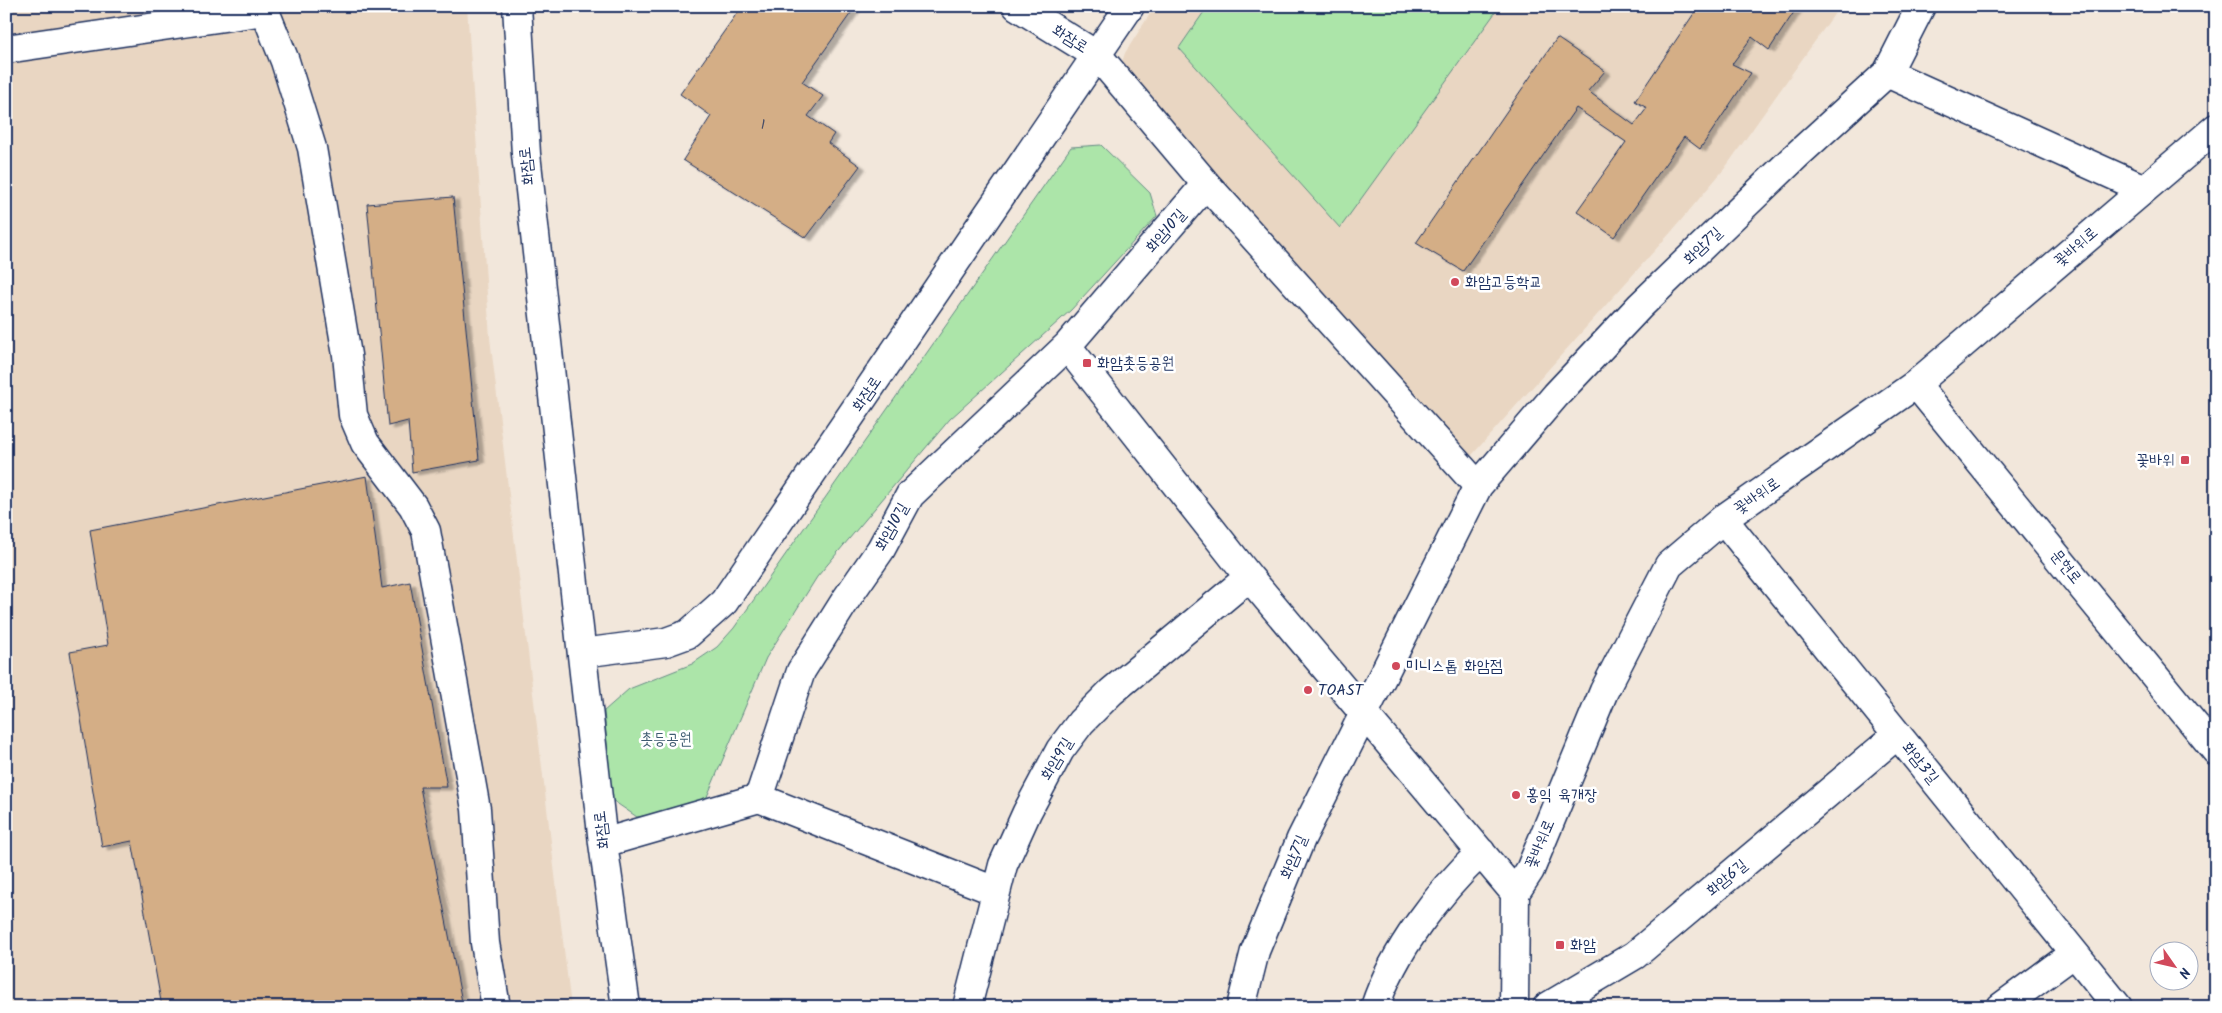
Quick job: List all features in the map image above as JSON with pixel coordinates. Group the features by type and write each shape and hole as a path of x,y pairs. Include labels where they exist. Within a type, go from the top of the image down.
{"street":[{"name":"화잠로","path":"517,6 526,154 603,843 626,1007"},
{"name":"화잠로","path":"1017,6 1098,56"},
{"name":"화잠로","path":"582,653 666,642 688,634 724,602 1098,56 1130,6"},
{"name":"화암7길","path":"1241,1007 1255,952 1301,839 1478,486 1556,395 1640,306 1797,155 1887,74 1921,6"},
{"path":"6,49 264,8 285,61 312,148 347,356 353,415 365,443 413,506 426,531 476,809 485,943 496,1007"},
{"path":"1098,56 1206,184 1478,486"},
{"path":"1887,74 2144,189"},
{"name":"꽃바위로","path":"1516,893 1530,870 1604,691 1669,565 1724,519 1916,384 2216,128"},
{"name":"화암10길","path":"759,798 800,671 846,598 881,549 910,495 1067,346 1206,184"},
{"path":"1067,346 1249,576 1516,893 1514,1007"},
{"name":"문현로","path":"1916,384 2216,750"},
{"name":"화암3길","path":"1724,519 2073,954 2118,1007"},
{"name":"화암9길","path":"967,1007 1003,865 1027,812 1060,750 1081,722 1111,692 1249,576"},
{"name":"화암6길","path":"1547,1007 1636,955 1897,735"},
{"path":"603,843 759,798 995,891"},
{"path":"1375,1007 1407,941 1463,869 1481,852"},
{"path":"2001,1007 2073,954"}],"shaded area":[{"path":"6,6 467,6 490,338 571,1007 6,1007"},
{"name":"화암고등학교","path":"1155,6 1840,6 1725,168 1672,231 1472,455 1456,458 1119,72 1125,53"}],"green space":[{"path":"1208,6 1500,6 1340,228 1179,48"},
{"name":"촛등공원","path":"1101,145 1150,193 1157,216 1071,310 950,419 817,577 766,658 703,806 637,817 612,800 604,711 629,689 692,664 717,647 734,628 1071,147"}],"building":[{"path":"742,6 856,6 802,82 823,96 808,116 834,134 828,143 860,166 806,238 683,160 711,116 680,94"},
{"path":"1699,6 1798,6 1769,50 1752,37 1732,64 1751,73 1700,149 1684,137 1614,237 1577,211 1626,142 1576,108 1463,271 1416,243 1557,38 1605,71 1588,91 1634,125 1647,108 1635,101"},
{"path":"453,197 479,460 412,472 408,421 388,426 367,204"},
{"path":"367,476 382,588 410,582 447,787 420,787 463,1007 162,1007 132,841 102,847 70,652 108,645 90,530"}],"place":[{"name":"화암고등학교","path":"1455,282"},
{"name":"화암촛등공원","path":"1087,363"},
{"name":"꽃바위","path":"2185,460"},
{"name":"미니스톱 화암점","path":"1396,666"},
{"name":"TOAST","path":"1308,690"},
{"name":"홍익 육개장","path":"1516,795"},
{"name":"화암","path":"1560,945"}]}
